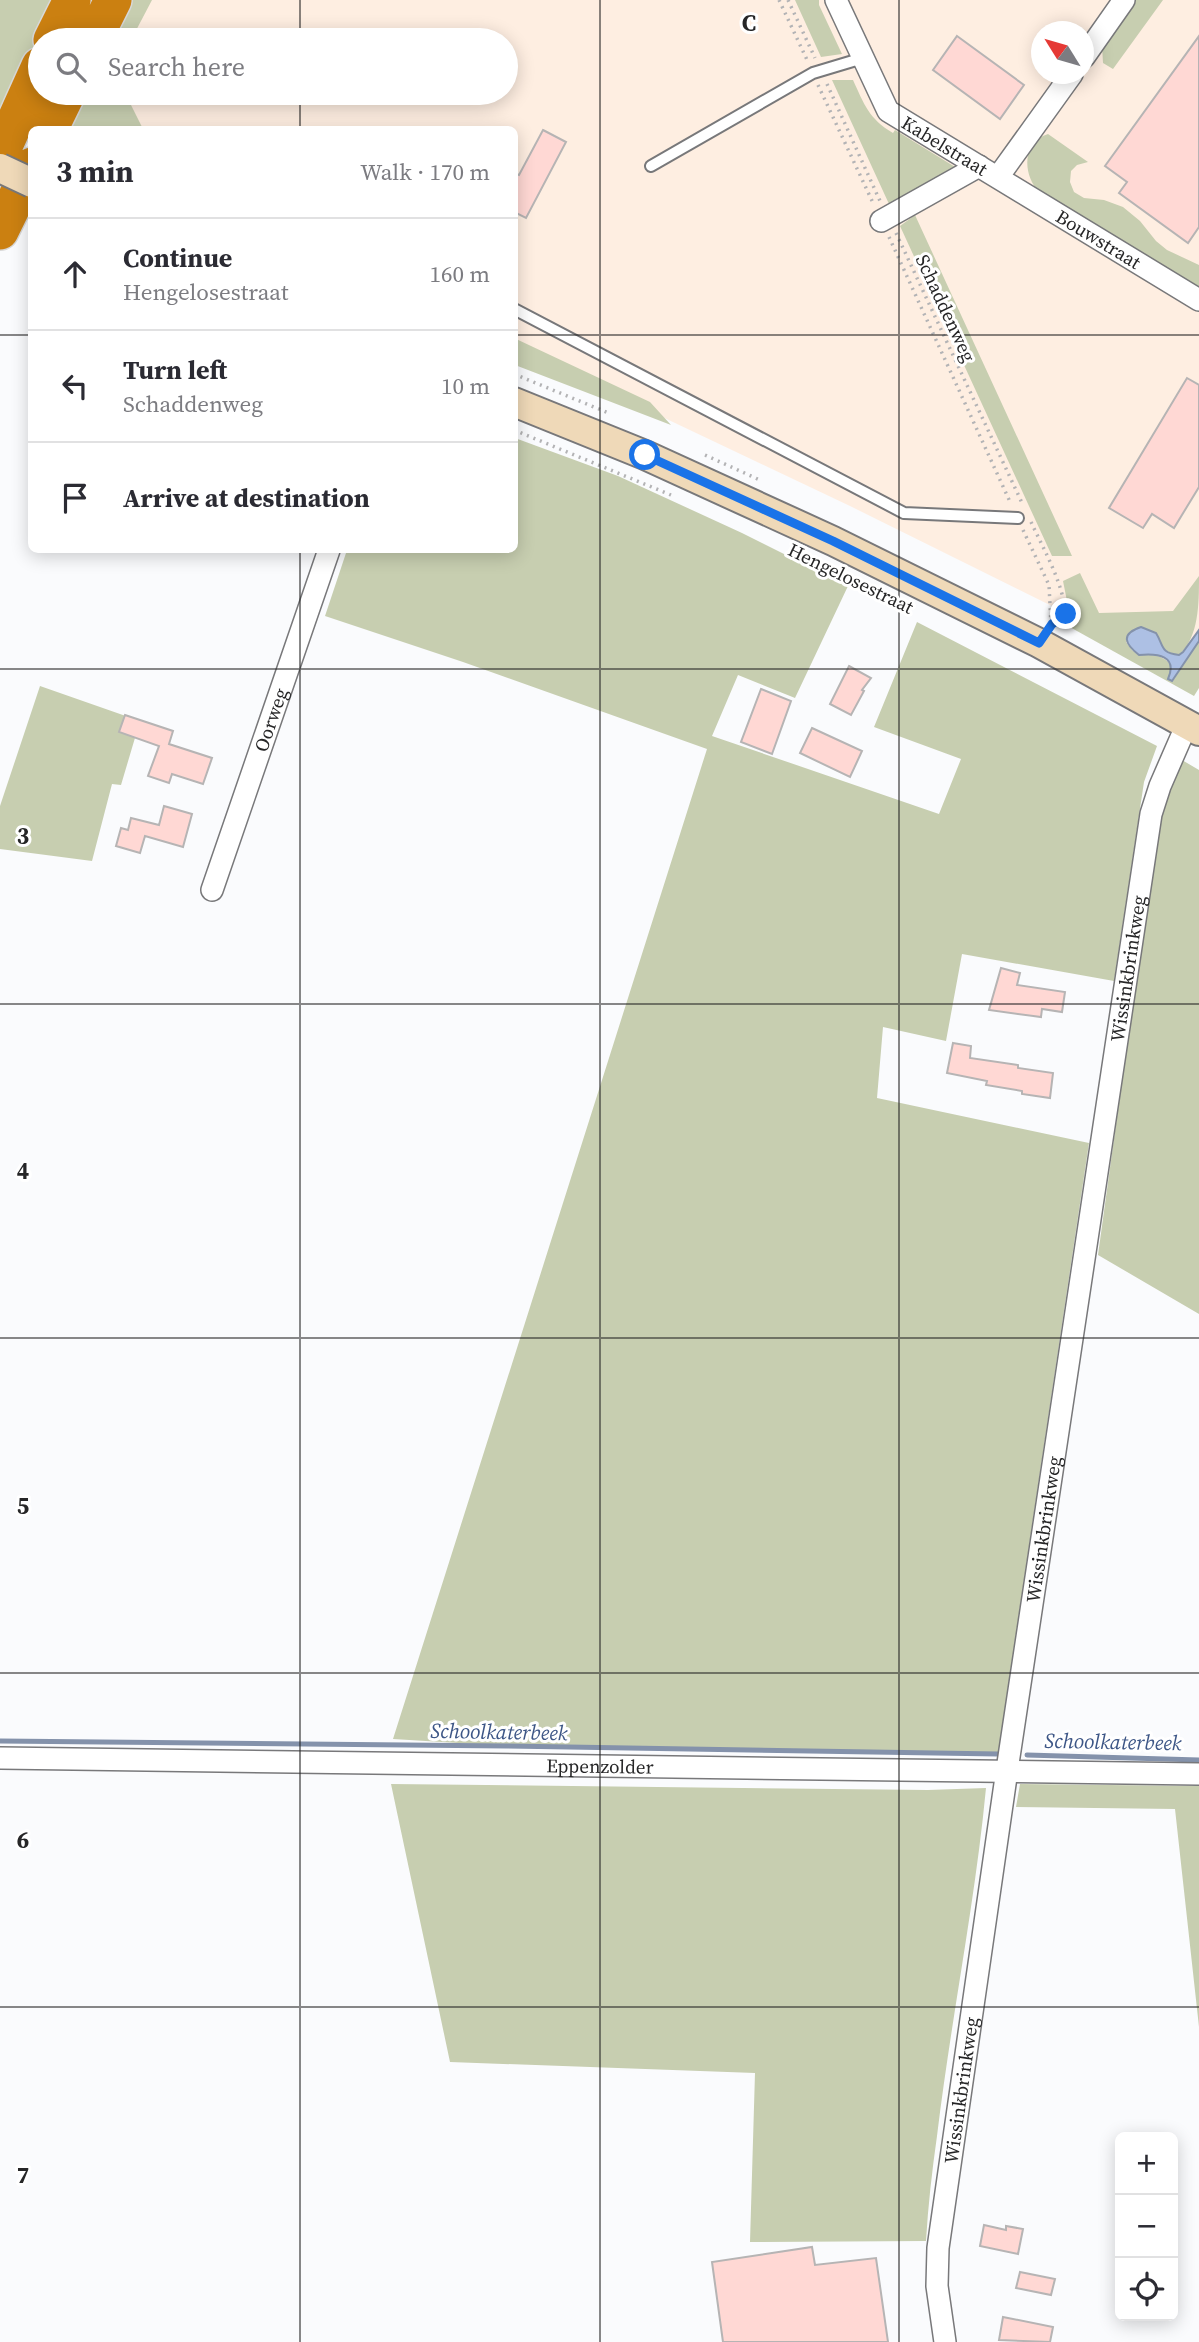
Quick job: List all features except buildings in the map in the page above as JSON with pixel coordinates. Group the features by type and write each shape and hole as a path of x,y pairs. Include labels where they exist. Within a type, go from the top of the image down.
{"highway":[{"path":"58,28 72,0"},
{"path":"99,28 113,0"},
{"path":"0,155 28,93"},
{"path":"51,126 61,105"},
{"path":"0,231 28,174"}],"main road":[{"path":"0,167 28,181"},
{"name":"Hengelosestraat","path":"518,403 733,494 1045,634 1193,728"}],"street":[{"name":"Kabelstraat","path":"836,0 888,111 998,177"},
{"path":"1094,42 1124,0"},
{"path":"998,177 1065,84"},
{"path":"885,220 979,166"},
{"name":"Bouwstraat","path":"998,177 1199,300"},
{"name":"Oorweg","path":"212,890 328,553"},
{"name":"Wissinkbrinkweg","path":"945,2342 937,2286 938,2248 1151,814 1160,786 1193,728"},
{"name":"Eppenzolder","path":"0,1758 1199,1774"}],"lane":[{"path":"651,166 817,73 863,58"},
{"path":"518,311 904,513 1017,517"}],"path":[{"name":"Schaddenweg","path":"779,0 817,73 885,220 1049,585 1045,634"},
{"name":"Schaddenweg","path":"788,0 817,73 885,220 1024,507"},
{"path":"518,432 682,499"},
{"path":"1030,519 1059,582 1066,614 1045,634"},
{"name":"Hengelosestraat","path":"795,551 917,611"}],"shaded area":[{"path":"140,0 1199,0 1199,679 850,506 518,348 518,126 111,126 98,105 518,105 518,28 125,28"}],"green space":[{"path":"0,0 62,0 49,28 28,28 28,72 0,132"},
{"path":"121,0 152,0 137,28 107,28"},
{"path":"795,0 819,0 842,54 821,57"},
{"path":"1135,0 1163,0 1113,69 1103,63 1102,46"},
{"path":"832,80 853,80 864,104 878,122 960,170 894,206 889,204"},
{"path":"72,105 131,105 142,126 63,126"},
{"path":"1048,134 1088,162 1077,165 1071,171 1070,182 1074,192 1084,198 1104,200 1123,207 1167,250 1199,265 1199,287 1039,192 1030,177 1027,160 1033,144"},
{"path":"915,215 1072,556 1052,556 900,226"},
{"path":"518,340 650,402 671,425 518,366"},
{"path":"518,439 618,476 848,586 795,698 738,675 712,736 939,814 961,759 874,727 917,622 1157,746 1144,782 1114,981 962,954 946,1041 883,1027 877,1098 1089,1143 998,1754 507,1746 393,1739 707,749 325,616 346,553 518,553"},
{"path":"1080,573 1099,613 1173,611 1199,576 1198,609 1194,629 1186,648 1179,655 1161,648 1160,639 1126,642 1133,651 1156,655 1169,663 1172,668 1168,679 1174,679 1199,641 1199,688 1194,696 1068,626 1070,616 1063,581"},
{"path":"40,686 140,721 121,785 112,784 92,861 0,849 0,806"},
{"path":"1182,760 1199,770 1199,1314 1098,1255 1160,805"},
{"path":"391,1784 928,1790 986,1788 976,1875 930,2188 926,2241 750,2242 755,2073 450,2062"},
{"path":"1020,1784 1199,1786 1199,2027 1175,1809 1016,1807"}],"water":[{"path":"1141,627 1156,633 1165,651 1179,655 1199,630 1199,641 1172,681 1168,679 1168,661 1159,656 1139,655 1130,647 1127,636"}],"waterway":[{"name":"Schoolkaterbeek","path":"0,1741 998,1754"},
{"name":"Schoolkaterbeek","path":"1027,1755 1199,1760"}],"route":[{"path":"645,455 833,541 1039,643 1052,624 1066,614"}]}
